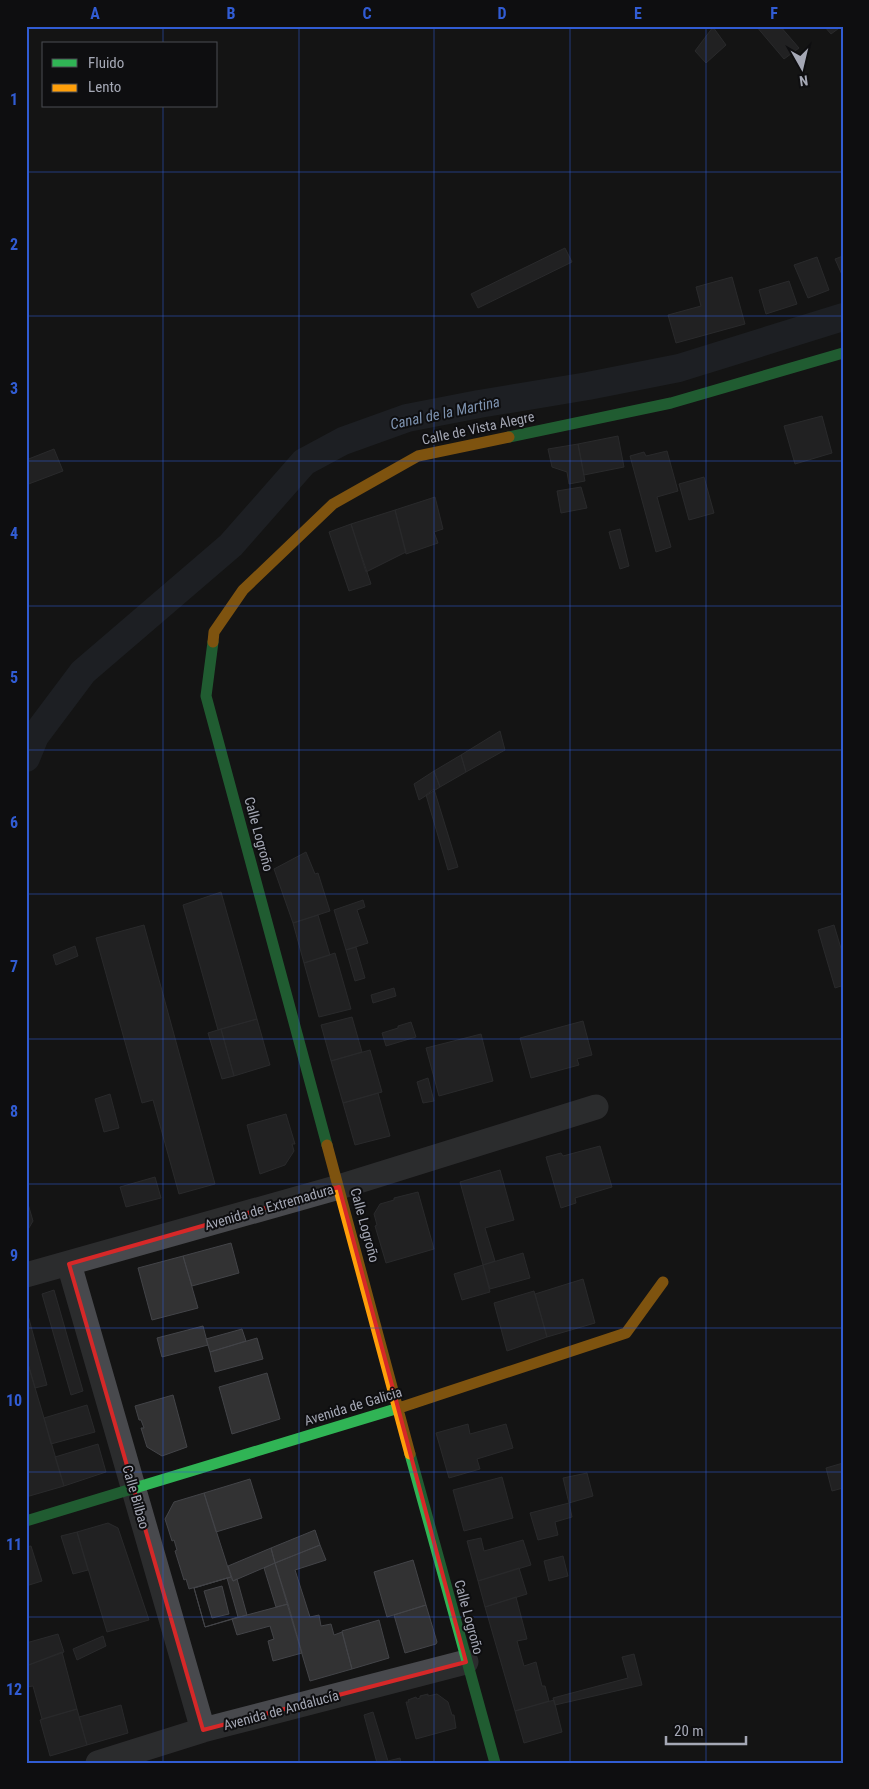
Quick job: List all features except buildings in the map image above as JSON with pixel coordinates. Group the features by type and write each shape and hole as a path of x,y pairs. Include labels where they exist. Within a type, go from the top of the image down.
{"street":[{"name":"Calle de Vista Alegre","path":"206,696 214,632 244,590 333,504 418,456 671,403 843,353"},
{"name":"Calle Logroño","path":"206,696 466,1662 495,1763"},
{"name":"Avenida de Extremadura","path":"26,1275 339,1187 596,1107"},
{"name":"Calle Bilbao","path":"69,1264 203,1730"},
{"name":"Avenida de Galicia","path":"26,1521 398,1408 626,1334 663,1282"},
{"name":"Avenida de Andalucía","path":"98,1763 203,1730 466,1662"}],"highlighted area":[{"path":"339,1187 466,1662 203,1730 69,1264"}],"waterway":[{"name":"Canal de la Martina","path":"26,758 35,736 83,672 231,545 304,462 343,441 407,418 679,368 843,317"}],"traffic: fast":[{"path":"509,437 671,403 843,353"},
{"path":"213,642 206,696 327,1145"},
{"path":"26,1521 402,1407"},
{"path":"410,1454 495,1763"}],"traffic: slow":[{"path":"213,642 214,632 243,590 333,504 418,456 509,437"},
{"path":"327,1145 410,1454"},
{"path":"402,1407 626,1333 663,1282"}]}
